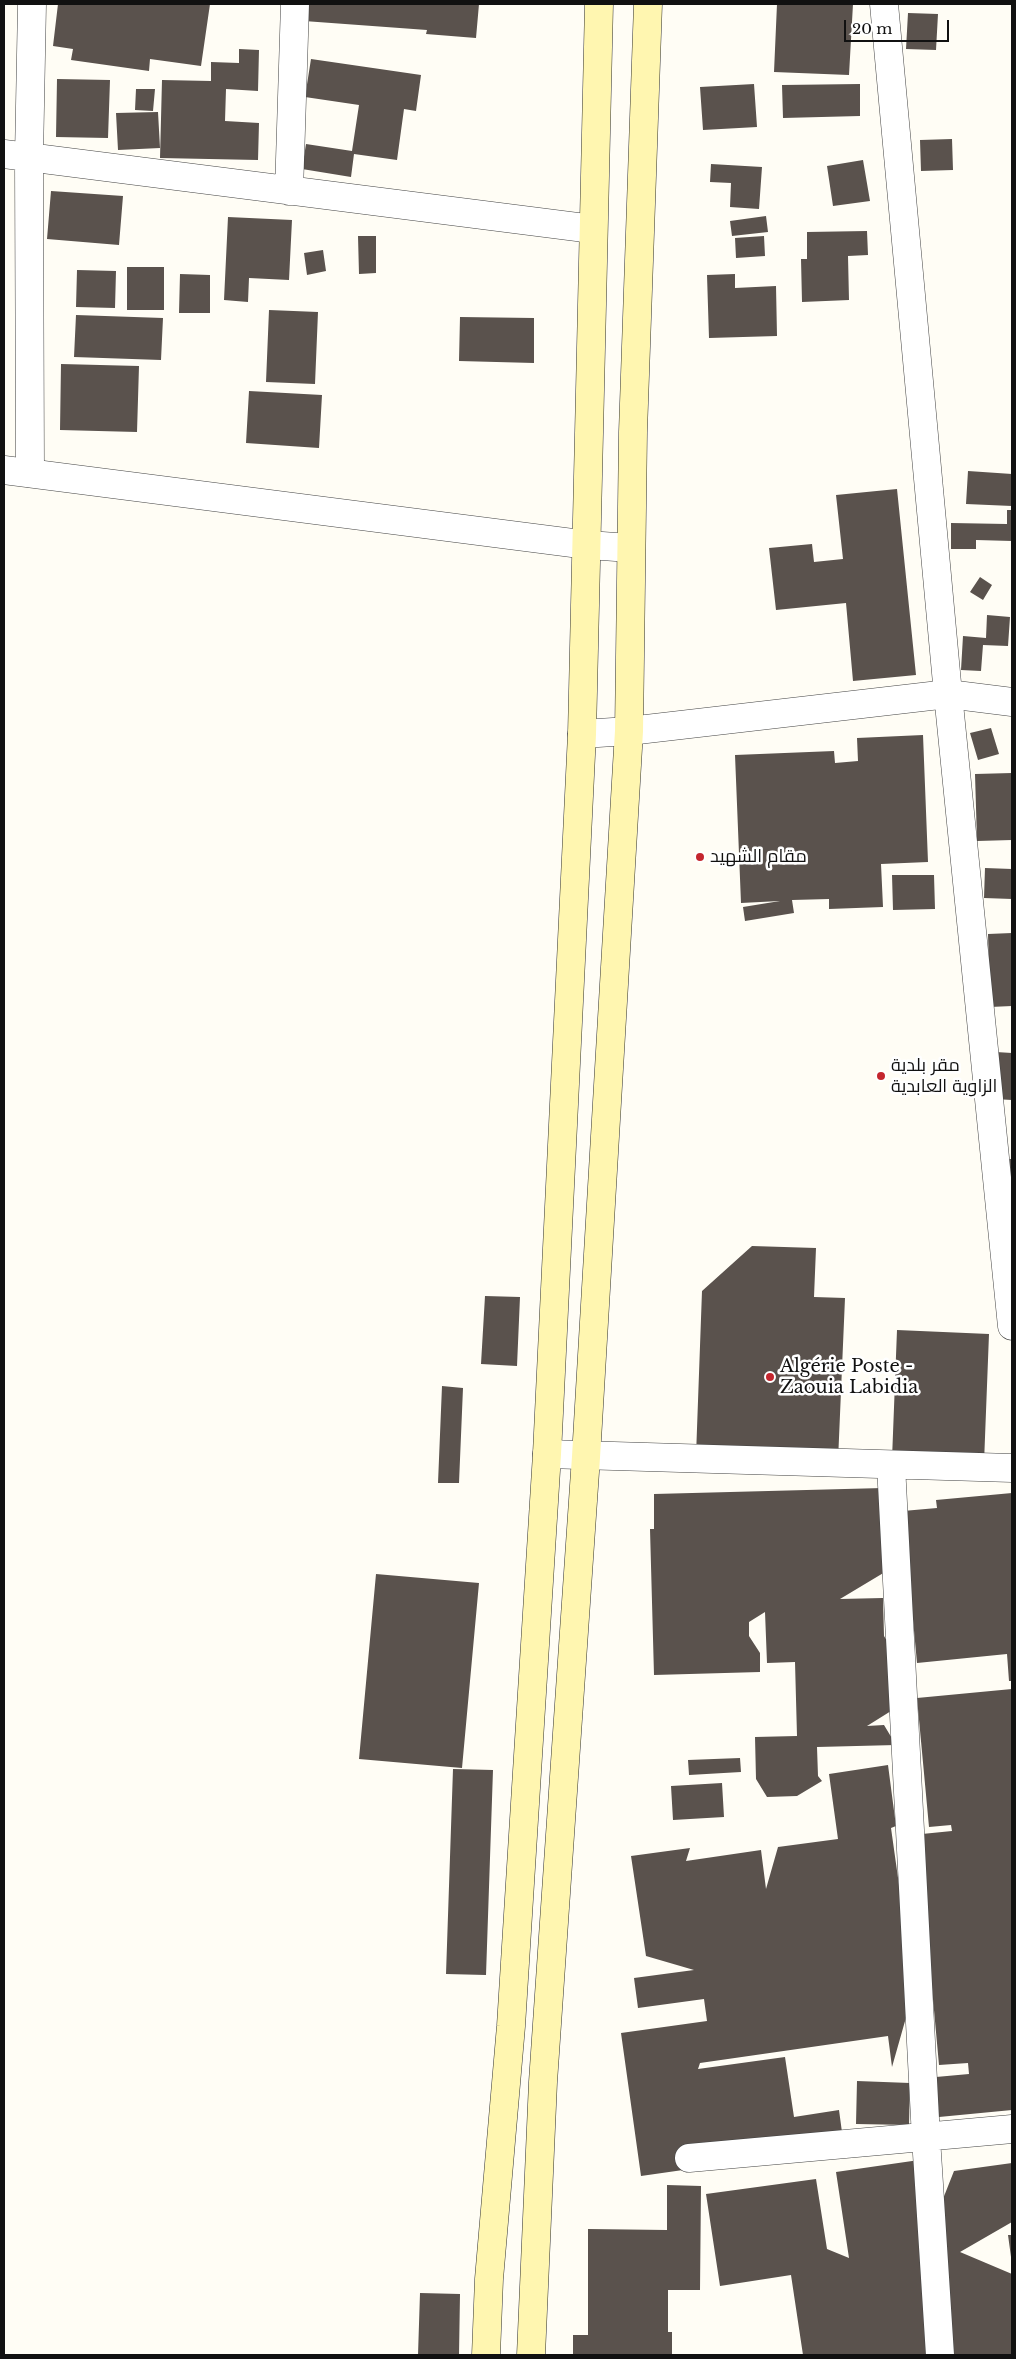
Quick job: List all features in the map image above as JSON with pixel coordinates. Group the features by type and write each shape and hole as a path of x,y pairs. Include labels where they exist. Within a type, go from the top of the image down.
{"main road":[{"path":"486,2355 489,2279 510,2026 547,1454 582,734 588,545 599,4"},
{"path":"531,2355 543,2082 586,1457 629,731 630,548 648,4"}],"street":[{"path":"32,4 16,155 17,472 588,545 630,548"},
{"path":"289,191 295,4"},
{"path":"884,4 948,694 1012,1326"},
{"path":"16,155 593,229"},
{"path":"582,734 629,731 948,694 1012,702"},
{"path":"547,1454 586,1457 1012,1468"},
{"path":"891,1465 926,2138 940,2355"},
{"path":"689,2158 1012,2129"}],"building":[{"path":"58,4 210,4 201,66 150,59 149,71 71,60 73,49 53,46"},
{"path":"305,4 479,4 476,38 426,34 427,30 304,21"},
{"path":"777,4 853,4 849,75 774,72"},
{"path":"908,13 938,14 936,50 906,49"},
{"path":"239,49 259,50 258,91 226,89 225,121 259,123 258,160 160,158 162,80 211,81 211,62 239,63"},
{"path":"311,59 421,75 416,111 404,109 397,160 354,154 351,177 302,169 306,144 352,151 359,105 305,97"},
{"path":"57,79 110,80 108,138 56,137"},
{"path":"754,84 757,127 703,130 700,87"},
{"path":"860,84 860,116 783,118 782,85"},
{"path":"136,89 155,89 153,111 135,110"},
{"path":"158,112 160,148 118,150 116,113"},
{"path":"952,139 953,170 921,171 920,140"},
{"path":"863,160 870,201 833,206 827,166"},
{"path":"711,164 762,167 759,209 730,207 731,183 710,182"},
{"path":"51,191 123,196 119,245 47,239"},
{"path":"766,216 768,232 732,236 730,221"},
{"path":"228,217 292,220 289,280 249,278 248,302 224,300"},
{"path":"867,231 868,255 848,256 849,300 802,302 801,259 807,259 807,232"},
{"path":"358,236 376,236 376,273 359,274"},
{"path":"764,236 765,256 736,258 735,238"},
{"path":"323,250 326,271 307,275 304,253"},
{"path":"127,267 164,267 164,310 127,310"},
{"path":"77,270 116,271 115,308 76,307"},
{"path":"180,274 210,275 210,313 179,313"},
{"path":"735,274 735,288 776,286 777,336 709,338 707,275"},
{"path":"269,310 318,312 315,384 266,382"},
{"path":"76,315 163,318 161,360 74,357"},
{"path":"460,317 534,318 534,363 459,361"},
{"path":"61,364 139,366 137,432 60,430"},
{"path":"249,391 322,395 319,448 246,443"},
{"path":"968,471 1012,474 1012,506 966,504"},
{"path":"897,489 916,675 853,681 846,603 776,610 769,548 812,544 814,562 843,559 836,495"},
{"path":"1007,510 1012,510 1012,541 976,540 976,549 951,549 951,523 1007,524"},
{"path":"980,577 992,585 983,600 970,592"},
{"path":"987,615 1010,617 1008,646 983,645 981,671 961,670 963,636 986,638"},
{"path":"991,728 999,754 978,760 970,733"},
{"path":"923,735 928,862 881,864 883,907 829,909 829,899 792,900 794,913 745,921 743,907 780,901 741,903 735,755 834,751 835,763 858,761 857,738"},
{"path":"1012,773 1012,840 977,841 975,774"},
{"path":"985,868 1012,869 1012,899 984,898"},
{"path":"892,875 934,875 935,909 893,910"},
{"path":"1012,933 1012,1006 990,1007 988,934"},
{"path":"996,1052 1012,1053 1012,1100 994,1099"},
{"path":"1007,1159 1012,1159 1012,1205"},
{"name":"Algérie Poste - Zaouia Labidia","path":"752,1246 816,1248 814,1297 845,1298 838,1461 696,1456 702,1291"},
{"path":"485,1296 520,1297 517,1366 481,1364"},
{"path":"897,1330 989,1334 984,1463 892,1459"},
{"path":"442,1386 463,1388 459,1483 438,1483"},
{"path":"883,1488 885,1572 840,1599 883,1598 884,1636 890,1646 891,1711 867,1726 884,1725 896,1745 817,1747 818,1776 822,1781 797,1796 767,1797 756,1779 755,1737 797,1736 795,1662 767,1663 765,1612 749,1622 749,1636 760,1653 760,1672 654,1675 650,1529 654,1529 654,1494"},
{"path":"1012,1493 1012,1681 1009,1681 1007,1654 917,1663 903,1511 937,1508 936,1500"},
{"path":"376,1574 479,1583 462,1768 359,1759"},
{"path":"1012,1689 1012,2110 939,2117 936,2077 969,2074 968,2063 939,2065 921,1867 922,1834 952,1831 951,1825 929,1827 917,1698"},
{"path":"740,1758 741,1772 689,1775 688,1760"},
{"path":"888,1765 896,1826 891,1828 908,1949 926,1947 892,2067 888,2036 700,2063 698,2069 785,2057 794,2117 839,2110 844,2147 641,2176 621,2033 707,2021 704,1999 638,2008 634,1978 694,1970 646,1956 631,1856 690,1848 686,1861 761,1850 766,1889 778,1847 838,1839 829,1774"},
{"path":"453,1769 493,1770 486,1975 446,1974"},
{"path":"722,1783 724,1817 673,1820 671,1786"},
{"path":"857,2081 910,2083 909,2125 856,2124"},
{"path":"926,2159 932,2197 916,2200 939,2209 954,2171 1012,2163 1012,2222 960,2252 1012,2274 1012,2355 803,2355 791,2275 720,2286 706,2194 816,2179 827,2249 849,2258 836,2172"},
{"path":"667,2185 701,2186 700,2290 668,2290 668,2332 672,2332 672,2355 573,2355 573,2335 588,2335 588,2229 667,2230"},
{"path":"1008,2235 1012,2235 1011,2257"},
{"path":"420,2293 460,2294 459,2355 418,2355"}],"place":[{"name":"مقام الشهيد","path":"700,857"},
{"name":"مقر بلدية الزاوية العابدية","path":"881,1076"},
{"name":"Algérie Poste - Zaouia Labidia","path":"770,1377"}]}
